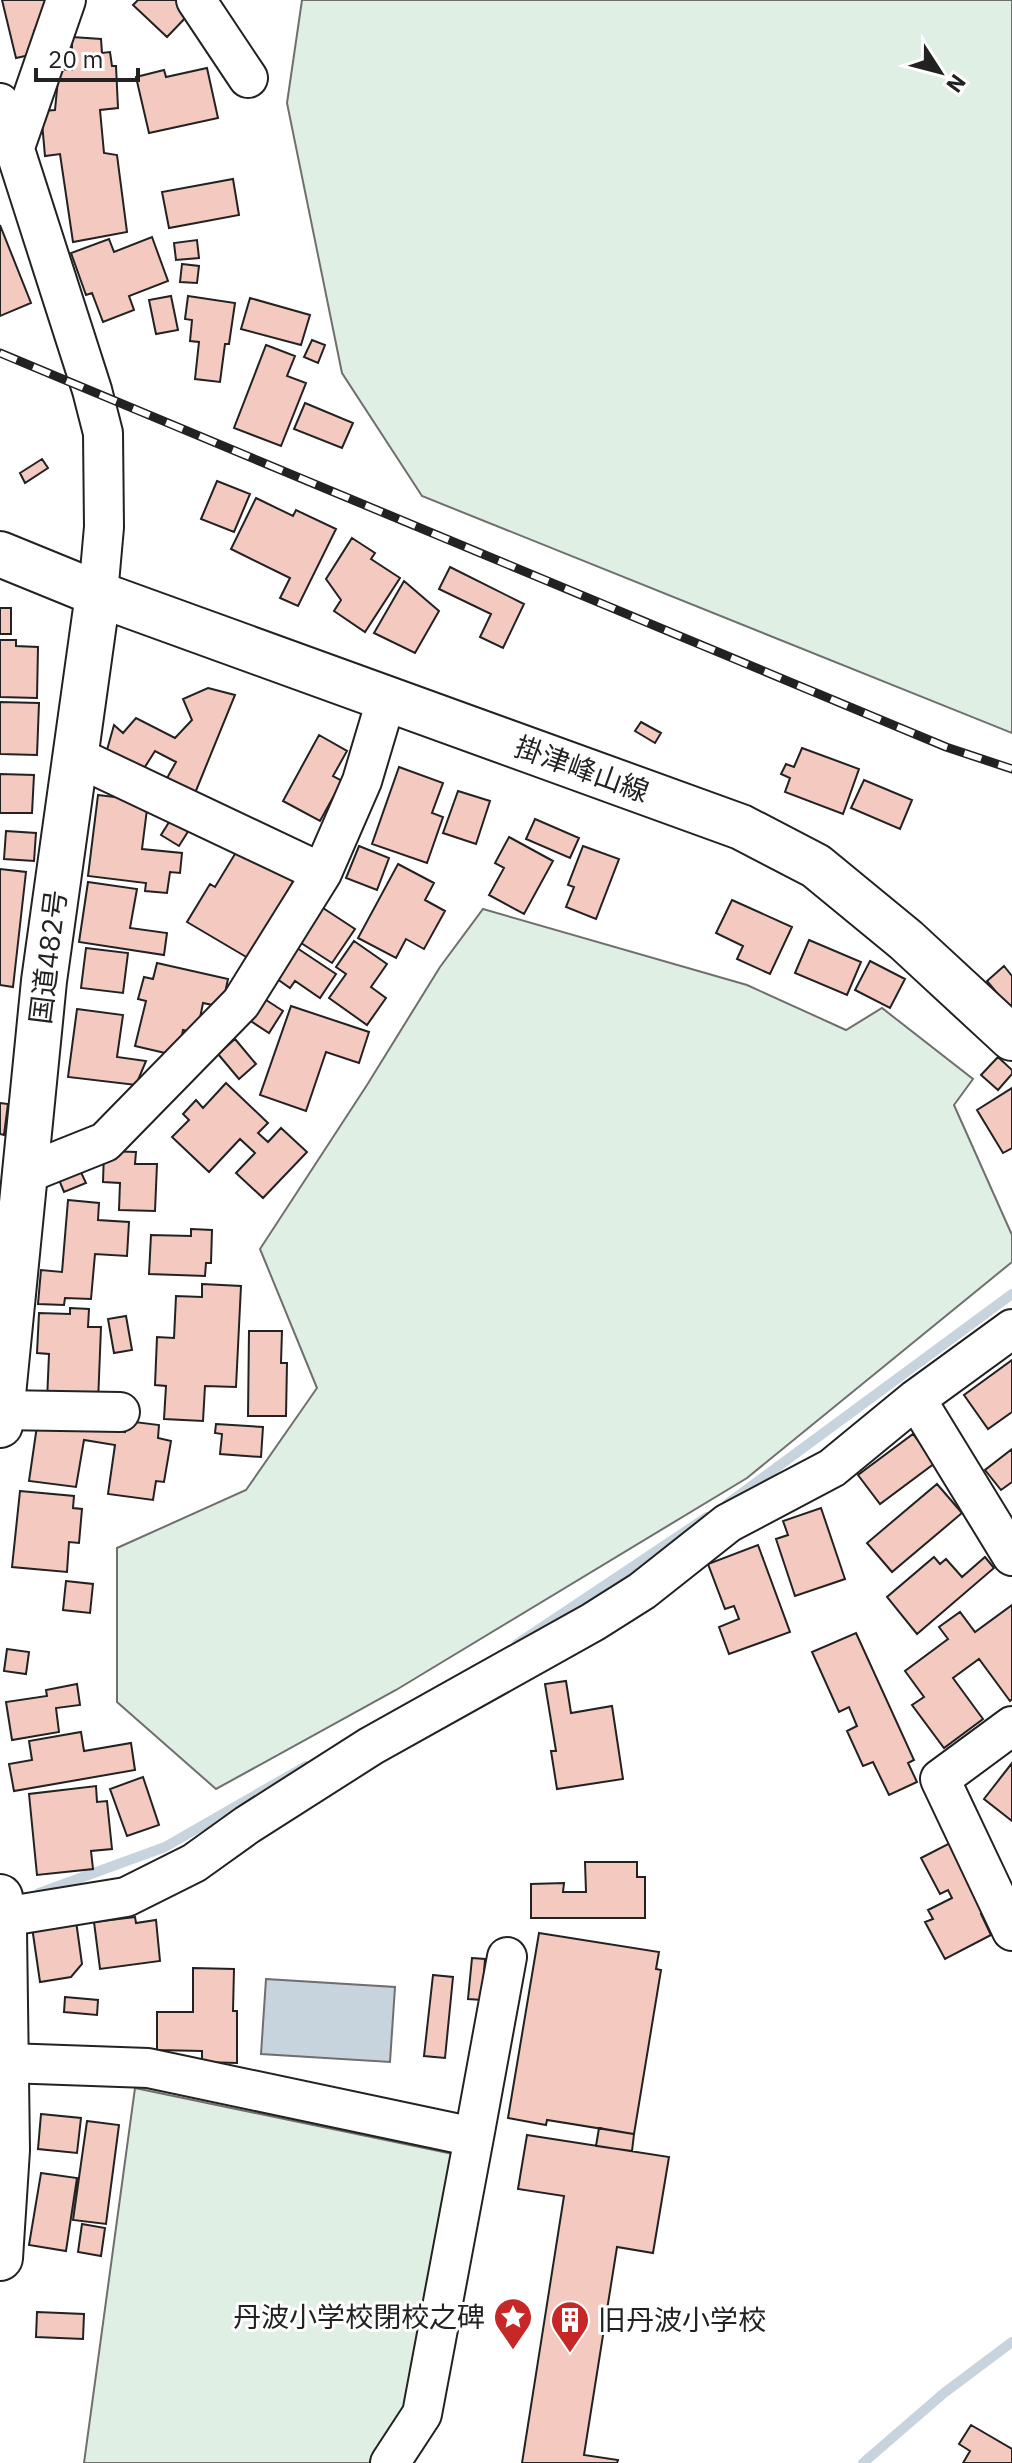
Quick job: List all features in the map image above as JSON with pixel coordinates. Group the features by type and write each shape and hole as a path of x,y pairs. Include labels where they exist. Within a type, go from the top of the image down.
{"main road":[{"path":"0,554 98,594"},
{"name":"掛津峰山線","path":"98,594 741,827 816,866 906,940 1012,1038"},
{"name":"国道482号","path":"1,1418 44,981 98,594"},
{"path":"0,2258 7,2150 2,1919"}],"street":[{"path":"14,150 66,0"},
{"path":"196,0 248,78"},
{"path":"0,103 103,433 104,527 98,594"},
{"path":"25,1174 105,1142 241,1003 322,873 362,781 387,697"},
{"path":"75,756 322,873"},
{"path":"2,1919 126,1897 194,1863 247,1825 371,1746 593,1622 642,1591 728,1523 832,1468 916,1399 1012,1329"},
{"path":"916,1399 1012,1556"},
{"path":"1,1418 120,1412"},
{"path":"1012,1726 940,1779 1012,1931"},
{"path":"390,2463 422,2414 507,1957"},
{"path":"7,2063 148,2068 474,2137"}],"green space":[{"path":"302,0 1012,0 1012,733 422,496 342,373 287,103"},
{"path":"483,909 747,985 846,1030 882,1008 973,1079 954,1105 1012,1235 1012,1262 747,1478 396,1690 216,1789 117,1702 117,1548 246,1490 317,1388 260,1249 440,967"},
{"path":"135,2088 453,2154 404,2407 369,2463 84,2463"}],"shaded area":[{"path":"266,1979 395,1987 390,2062 261,2054"}],"building":[{"path":"2,0 47,0 50,12 41,15 44,28 34,31 39,53 16,58"},
{"path":"138,0 177,0 190,13 167,37 133,5"},
{"path":"72,37 101,39 102,53 110,52 112,66 116,66 118,108 100,110 104,153 117,155 127,232 73,242 60,154 45,156 41,111 55,110 59,69 72,70"},
{"path":"207,68 218,118 149,133 136,77 164,70 166,77"},
{"path":"233,179 239,215 169,228 162,192"},
{"path":"0,225 31,303 0,316"},
{"path":"152,237 168,281 129,296 134,310 103,322 92,293 86,295 71,253 109,239 114,252"},
{"path":"197,240 199,258 176,260 174,243"},
{"path":"182,264 199,266 197,283 180,282"},
{"path":"171,296 178,330 156,334 149,300"},
{"path":"188,296 235,303 220,382 195,379 199,342 190,341 192,320 185,319"},
{"path":"250,298 310,315 301,345 241,329"},
{"path":"312,340 325,345 318,363 304,357"},
{"path":"266,345 295,356 287,376 306,383 281,446 234,428"},
{"path":"305,403 353,423 342,448 294,429"},
{"path":"42,459 48,468 25,483 20,473"},
{"path":"217,481 250,494 234,532 201,519"},
{"path":"256,498 293,516 296,510 336,529 298,606 280,598 290,578 231,549"},
{"path":"352,538 375,553 371,559 400,578 365,632 334,611 341,600 326,579"},
{"path":"450,567 524,604 503,648 480,637 491,614 439,589"},
{"path":"404,581 439,611 415,653 374,633"},
{"path":"0,608 11,608 11,634 0,634"},
{"path":"0,640 16,640 16,646 38,647 37,698 0,697"},
{"path":"208,688 235,695 191,803 162,787 176,762 155,751 143,770 105,757 114,725 123,733 136,718 175,738 192,720 183,699"},
{"path":"0,702 39,703 37,755 0,754"},
{"path":"641,722 661,733 655,743 635,731"},
{"path":"319,735 347,751 333,776 342,781 320,821 283,801"},
{"path":"802,748 859,769 843,814 785,792 790,778 781,774 786,764 794,767"},
{"path":"399,767 443,783 432,813 443,817 427,863 372,844"},
{"path":"0,774 34,775 32,813 0,813"},
{"path":"864,780 912,800 900,829 851,808"},
{"path":"458,791 490,801 476,844 443,833"},
{"path":"98,795 148,801 142,849 182,853 180,873 170,872 167,893 145,891 146,883 88,876"},
{"path":"176,811 194,822 179,846 161,835"},
{"path":"535,819 579,838 570,858 526,839"},
{"path":"6,831 36,833 34,861 4,859"},
{"path":"509,837 553,861 524,914 489,895 504,868 495,863"},
{"path":"241,844 296,877 248,958 187,922 210,884 215,887"},
{"path":"359,846 389,858 377,890 346,878"},
{"path":"583,846 619,859 596,919 566,907 574,887 568,885"},
{"path":"398,864 434,883 425,900 445,911 424,949 406,939 396,958 358,938"},
{"path":"0,869 26,872 13,987 0,985"},
{"path":"88,882 137,889 130,928 167,933 164,955 79,942"},
{"path":"732,900 792,927 770,974 737,959 743,946 716,933"},
{"path":"320,906 355,929 332,963 298,941"},
{"path":"809,940 861,962 847,995 795,973"},
{"path":"354,941 387,964 371,987 386,998 367,1025 329,998 346,974 336,967"},
{"path":"294,946 336,974 320,998 295,981 290,988 273,976"},
{"path":"86,948 128,953 123,993 81,988"},
{"path":"870,961 905,979 890,1008 855,990"},
{"path":"157,963 228,979 222,1007 203,1003 197,1033 183,1030 178,1056 135,1046 146,1001 138,999 144,977 153,979"},
{"path":"1004,966 1012,976 1012,1011 987,981"},
{"path":"260,996 283,1011 269,1033 246,1018"},
{"path":"291,1006 369,1032 359,1063 326,1052 306,1111 260,1095"},
{"path":"77,1009 123,1015 117,1057 146,1061 136,1085 68,1077"},
{"path":"235,1039 256,1064 239,1079 218,1054"},
{"path":"998,1057 1012,1070 1012,1074 998,1090 981,1075"},
{"path":"226,1083 268,1123 258,1133 268,1142 281,1128 307,1152 263,1198 236,1173 255,1153 240,1139 209,1172 172,1137 189,1120 183,1114 196,1100 203,1108"},
{"path":"1012,1088 1012,1148 1003,1153 977,1110"},
{"path":"0,1103 8,1104 4,1135 0,1134"},
{"path":"104,1151 136,1152 135,1164 157,1164 155,1211 119,1210 120,1183 103,1182"},
{"path":"78,1166 86,1183 64,1192 57,1175"},
{"path":"68,1200 99,1203 98,1220 129,1222 127,1256 95,1254 91,1299 65,1298 64,1305 38,1304 41,1270 62,1272"},
{"path":"191,1229 212,1230 211,1263 206,1263 205,1276 149,1274 151,1235 191,1236"},
{"path":"202,1284 241,1286 236,1387 205,1386 203,1421 164,1419 166,1386 155,1385 157,1337 174,1338 176,1296 202,1297"},
{"path":"70,1308 89,1309 88,1327 101,1327 98,1403 47,1401 49,1354 37,1353 39,1313 70,1314"},
{"path":"126,1316 132,1350 114,1353 108,1319"},
{"path":"249,1331 282,1331 281,1363 287,1363 286,1416 248,1416"},
{"path":"1012,1360 1012,1412 988,1429 964,1395"},
{"path":"38,1419 125,1432 127,1421 159,1425 158,1438 171,1441 164,1482 156,1481 153,1500 108,1494 115,1445 84,1440 76,1487 29,1481"},
{"path":"216,1424 263,1427 261,1457 220,1454 222,1434 215,1433"},
{"path":"913,1434 935,1463 880,1504 858,1475"},
{"path":"1012,1449 1012,1482 1001,1490 985,1470"},
{"path":"937,1484 962,1513 892,1572 867,1543"},
{"path":"20,1491 74,1496 73,1508 82,1509 79,1543 69,1542 67,1572 12,1567"},
{"path":"821,1508 845,1579 795,1596 776,1539 788,1535 783,1521"},
{"path":"758,1545 790,1632 729,1654 719,1627 739,1619 734,1606 725,1609 708,1564"},
{"path":"934,1557 940,1564 946,1559 962,1577 985,1557 994,1568 917,1634 887,1597"},
{"path":"66,1581 93,1584 90,1613 63,1610"},
{"path":"1012,1605 1012,1699 1010,1701 979,1659 953,1678 983,1719 944,1748 912,1705 924,1697 905,1671 948,1639 939,1627 960,1612 975,1632"},
{"path":"856,1633 914,1760 908,1763 917,1782 889,1795 873,1762 863,1766 847,1731 857,1726 849,1707 839,1712 812,1652"},
{"path":"7,1649 29,1652 26,1674 4,1671"},
{"path":"566,1681 571,1713 612,1706 623,1779 557,1789 551,1751 556,1751 545,1684"},
{"path":"77,1684 80,1705 56,1708 59,1732 12,1740 6,1702 47,1696 46,1690"},
{"path":"81,1732 84,1751 131,1743 135,1770 14,1791 9,1764 32,1760 29,1741"},
{"path":"1012,1763 1012,1821 984,1799"},
{"path":"143,1777 159,1825 127,1836 110,1789"},
{"path":"96,1786 97,1802 107,1801 112,1849 91,1851 93,1869 37,1875 29,1794"},
{"path":"952,1842 971,1879 967,1881 991,1935 945,1959 925,1922 933,1919 928,1910 952,1898 948,1890 940,1894 921,1858"},
{"path":"585,1862 637,1862 637,1877 645,1877 645,1918 531,1918 531,1884 564,1883 563,1892 586,1892"},
{"path":"135,1917 136,1923 156,1920 160,1961 100,1969 94,1922"},
{"path":"76,1921 82,1964 71,1977 40,1982 32,1927"},
{"path":"539,1933 659,1952 656,1969 661,1970 634,2134 547,2120 546,2125 508,2118"},
{"path":"472,1958 485,1959 482,2000 468,1999"},
{"path":"193,1968 234,1969 237,2063 202,2062 202,2051 157,2050 157,2012 193,2012"},
{"path":"433,1975 453,1977 445,2058 424,2056"},
{"path":"65,1997 98,2000 97,2015 64,2012"},
{"path":"41,2114 81,2118 77,2153 38,2149"},
{"path":"87,2121 119,2125 106,2224 73,2220"},
{"path":"599,2128 634,2134 632,2151 596,2146"},
{"name":"旧丹波小学校","path":"527,2135 669,2157 653,2253 617,2247 584,2455 618,2460 617,2463 522,2463 564,2196 518,2189"},
{"path":"41,2173 77,2178 66,2251 29,2245"},
{"path":"82,2224 105,2228 101,2256 78,2252"},
{"path":"37,2312 84,2314 83,2339 36,2337"},
{"path":"971,2425 1012,2449 1012,2463 963,2463 970,2451 959,2444"}],"waterway":[{"path":"727,1504 1012,1294"},
{"path":"517,1644 707,1517"},
{"path":"39,1893 165,1847 306,1766"},
{"path":"863,2463 944,2393 1012,2342"}],"railway":[{"path":"0,353 946,747 1012,769"}],"place":[{"name":"丹波小学校閉校之碑","path":"513,2351"},
{"name":"旧丹波小学校","path":"570,2354"}]}
